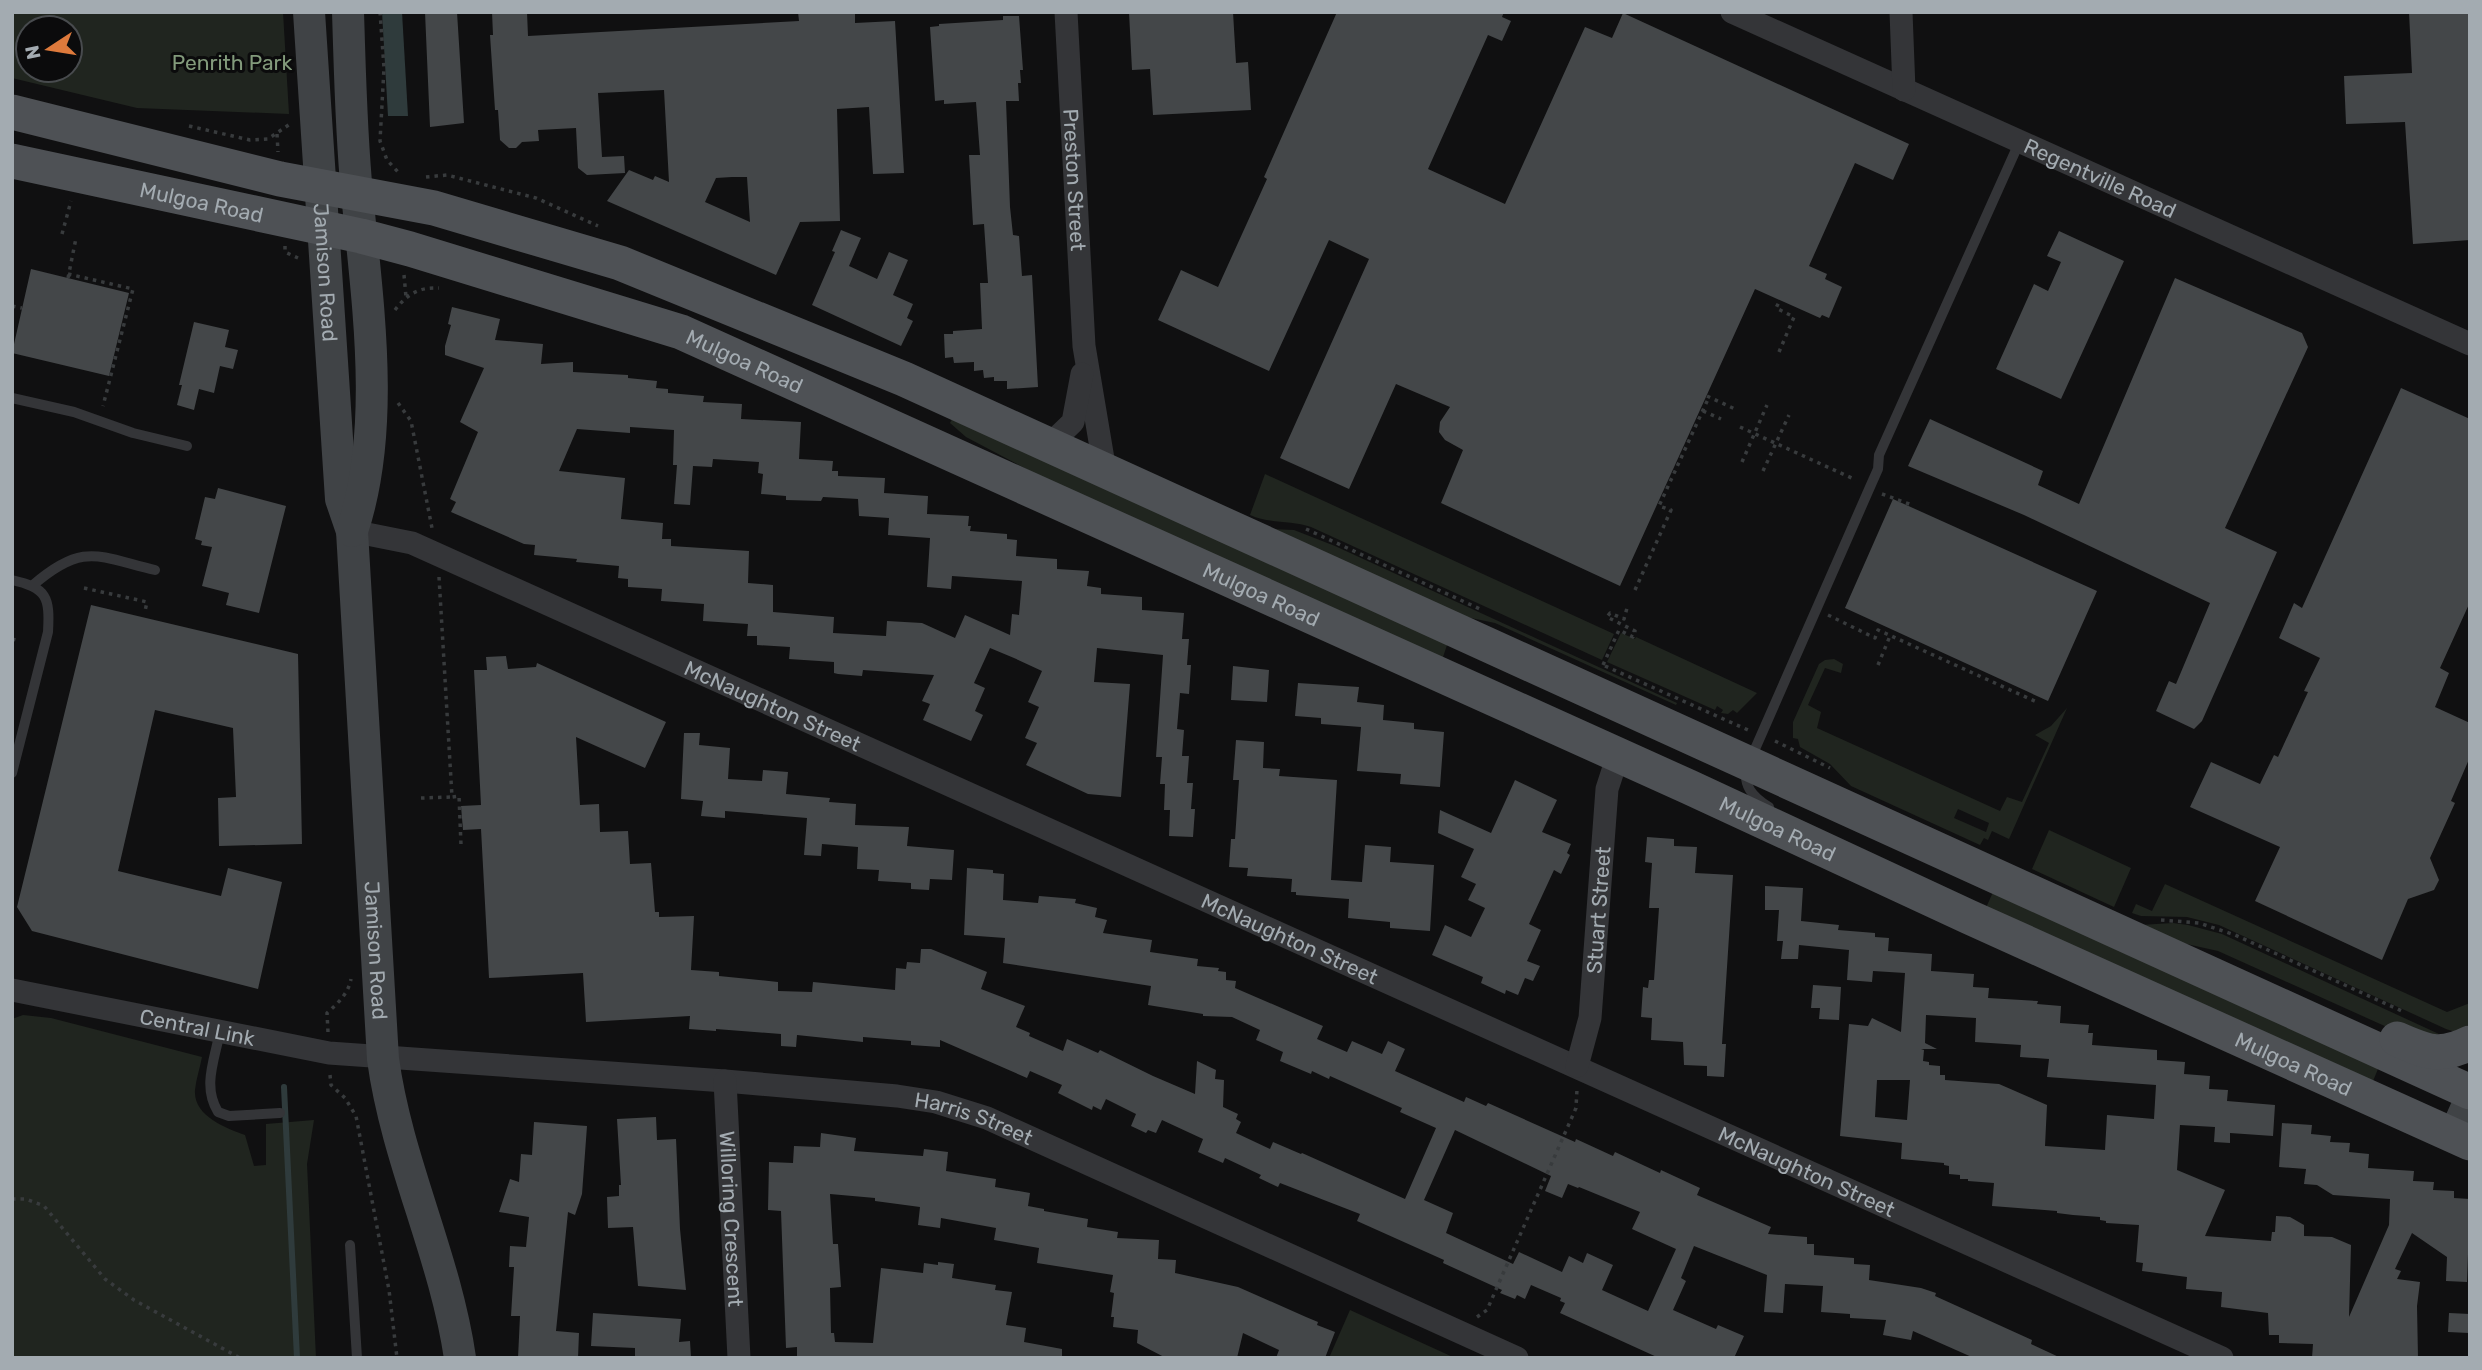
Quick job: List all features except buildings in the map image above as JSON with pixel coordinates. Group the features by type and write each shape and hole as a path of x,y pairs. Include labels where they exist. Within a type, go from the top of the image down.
{"main road":[{"name":"Mulgoa Road","path":"12,112 280,178 434,208 620,263 904,379 2470,1092"},
{"name":"Mulgoa Road","path":"12,161 361,236 681,332 2462,1139"},
{"path":"2166,955 2224,961 2420,1049 2449,1052 2470,1044"}],"street":[{"name":"Jamison Road","path":"309,12 341,499 352,531 383,1059 389,1099 403,1155 446,1286 460,1358"},
{"name":"Jamison Road","path":"348,12 356,192 370,347 371,413 362,502 352,531"},
{"name":"Preston Street","path":"1066,12 1084,346 1105,471"},
{"name":"Regentville Road","path":"1732,12 2470,344"},
{"path":"1901,12 1904,90"},
{"name":"Preston Street","path":"1048,446 1067,430 1076,414 1084,346"},
{"name":"McNaughton Street","path":"352,531 424,548 2222,1358"},
{"name":"Stuart Street","path":"1577,1066 1590,1018 1607,789 1618,755"},
{"name":"Central Link","path":"12,990 329,1054 383,1059"},
{"name":"Harris Street","path":"383,1059 726,1082 897,1096 936,1102 1016,1130 1517,1358"},
{"name":"Willoring Crescent","path":"726,1082 739,1358"},
{"path":"2462,1139 2470,1100"}],"lane":[{"path":"1779,812 1750,792 1745,778 1748,765 1874,478 1879,455 2019,143"},
{"path":"12,398 74,412 133,433 187,446"},
{"path":"33,585 56,566 76,556 96,555 155,570"},
{"path":"12,580 33,585 42,593 49,609 48,632 12,773"},
{"path":"1943,892 1969,917"},
{"path":"220,1031 209,1074 209,1091 218,1112 229,1116 280,1113"},
{"path":"350,1245 357,1358"}],"path":[{"path":"380,12 384,68 380,141 393,169"},
{"path":"182,124 259,140 268,139 295,119"},
{"path":"62,234 72,200"},
{"path":"76,238 68,276 133,289 99,421"},
{"path":"395,310 406,297"},
{"path":"1779,352 1794,317 1776,308 1780,300"},
{"path":"12,306 22,308"},
{"path":"1634,590 1671,510 1659,506 1708,396 1737,410"},
{"path":"394,397 411,421 432,533"},
{"path":"1742,462 1767,405"},
{"path":"1702,411 1721,419"},
{"path":"1763,471 1789,415"},
{"path":"1740,427 1856,481"},
{"path":"1877,505 1883,493 1912,505"},
{"path":"439,575 452,797"},
{"path":"84,588 146,602 145,611"},
{"path":"1833,603 1828,615 1875,638 1878,630 2039,702"},
{"path":"1603,664 1619,630 1633,637 1636,631 1607,617 1610,613 1624,619 1626,608"},
{"path":"1878,665 1890,636"},
{"path":"12,639 20,641"},
{"path":"1798,752 1830,768"},
{"path":"421,798 459,796 461,845"},
{"path":"2156,920 2199,923 2235,934 2413,1016"},
{"path":"1474,1319 1487,1310 1576,1108 1577,1066"},
{"path":"331,1085 345,1098 356,1116 389,1290 397,1358"},
{"path":"12,1199 26,1199 44,1206 105,1279 134,1300 240,1358"}],"green space":[{"name":"Penrith Park","path":"12,12 283,12 289,114 137,108 37,84 84,84 84,14 14,14 14,78"},
{"path":"954,415 1448,642 1441,663 1066,490 966,437 950,423"},
{"path":"1265,474 1614,634 1602,660 1311,527 1250,515"},
{"path":"1271,529 1294,530 1335,546 1677,703 1676,705 1495,623 1442,612"},
{"path":"1621,633 1635,639 1636,637 1757,693 1737,713 1733,710 1728,714 1721,713 1723,710 1717,706 1715,710 1607,662"},
{"path":"1834,659 1843,664 1841,673 1825,668 1808,705 1821,712 1817,728 2000,811 2007,797 2022,802 2049,743 2035,735 2051,726 2067,708 2009,839 1992,831 1988,840 1984,838 1980,845 1851,786 1830,764 1800,747 1798,739 1793,738 1793,722 1819,664","holes":["1958,809 1989,823 1986,832 1954,818"]},
{"path":"2049,830 2131,868 2114,907 2032,869"},
{"path":"2165,884 2447,1012 2470,1003 2470,1024 2455,1032 2446,1029 2219,925 2187,917 2141,916 2132,913 2136,904 2152,911"},
{"path":"1994,890 2380,1064 2371,1086 1984,912"},
{"path":"2173,923 2222,934 2439,1034 2418,1041 2218,951 2182,943 2140,925"},
{"path":"23,1015 51,1018 202,1057 195,1090 199,1107 212,1120 245,1135 254,1166 266,1165 266,1124 314,1120 307,1164 316,1358 12,1358 12,1019"},
{"path":"1350,1310 1455,1358 1329,1358"}],"shaded area":[{"path":"382,12 402,12 408,116 388,116"}],"waterway":[{"path":"284,1087 297,1358"}]}
